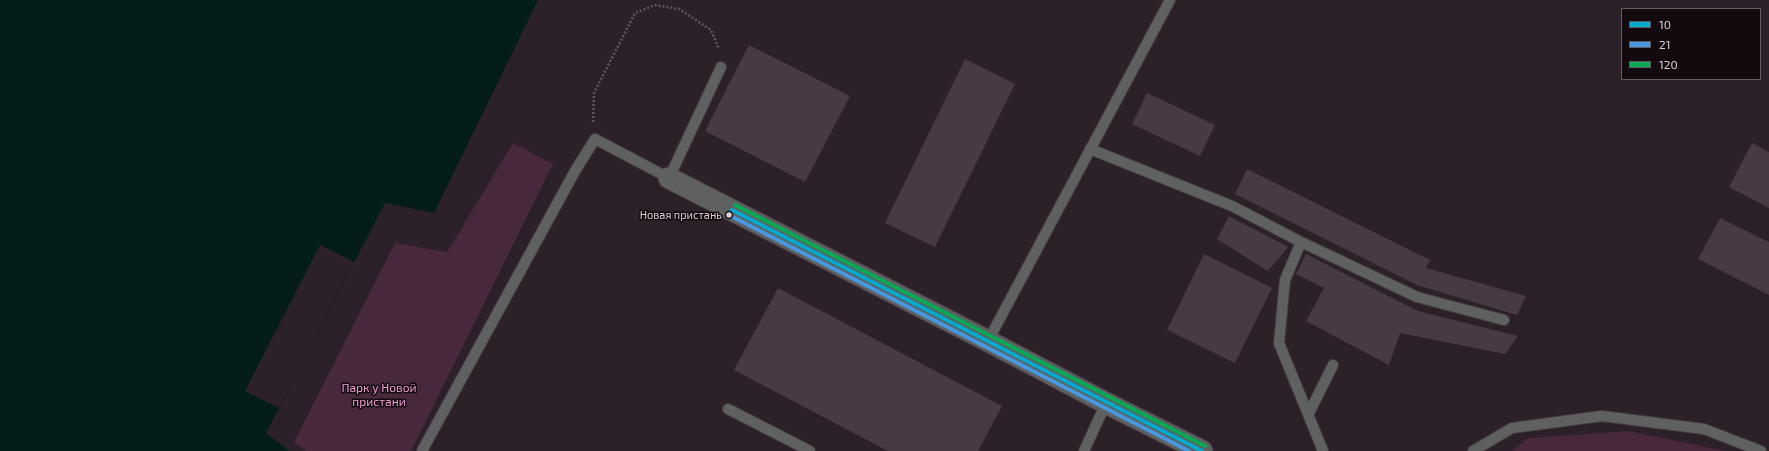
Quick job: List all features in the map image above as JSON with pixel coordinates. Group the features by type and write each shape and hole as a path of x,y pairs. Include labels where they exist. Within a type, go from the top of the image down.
{"street":[{"path":"669,178 1202,451"}],"lane":[{"path":"988,341 1170,0"},
{"path":"422,451 575,171 595,139 669,178 721,67"},
{"path":"1090,149 1232,206 1301,242 1417,297 1504,320"},
{"path":"1301,242 1285,280 1279,343 1309,413 1323,451"},
{"path":"1309,413 1333,365"},
{"path":"1084,451 1106,403"},
{"path":"728,409 810,451"},
{"path":"1473,451 1512,428 1602,416 1704,429 1761,451"}],"path":[{"path":"595,139 593,118 594,93 635,13 655,5 679,9 711,30 719,45 721,67"}],"green space":[{"name":"Парк у Новой пристани","path":"513,143 553,164 411,451 306,451 294,442 395,243 447,252"},
{"path":"1629,431 1725,451 1512,451 1528,438"}],"shaded area":[{"path":"0,0 538,0 434,213 385,203 266,433 289,451 0,451"}],"pier":[{"path":"320,245 354,262 279,408 245,391"}],"building":[{"path":"749,45 850,96 805,182 705,131"},
{"path":"965,59 1015,84 935,247 885,223"},
{"path":"1147,93 1215,125 1200,156 1132,124"},
{"path":"1752,143 1769,152 1769,208 1729,187"},
{"path":"1247,169 1430,260 1426,268 1526,296 1517,315 1417,285 1235,194"},
{"path":"1229,216 1288,247 1268,271 1217,239"},
{"path":"1720,218 1769,242 1769,295 1698,259"},
{"path":"1204,254 1272,288 1235,363 1167,330"},
{"path":"1306,254 1418,311 1518,336 1505,354 1400,333 1389,365 1306,321 1324,288 1296,274"},
{"path":"778,288 1002,406 978,451 888,451 734,370"}],"transit line":[{"name":"120","path":"735,205 1205,446"},
{"name":"10","path":"732,210 1202,451"},
{"name":"21","path":"729,215 1189,451"}],"place":[{"name":"Новая пристань","path":"729,215"}]}
